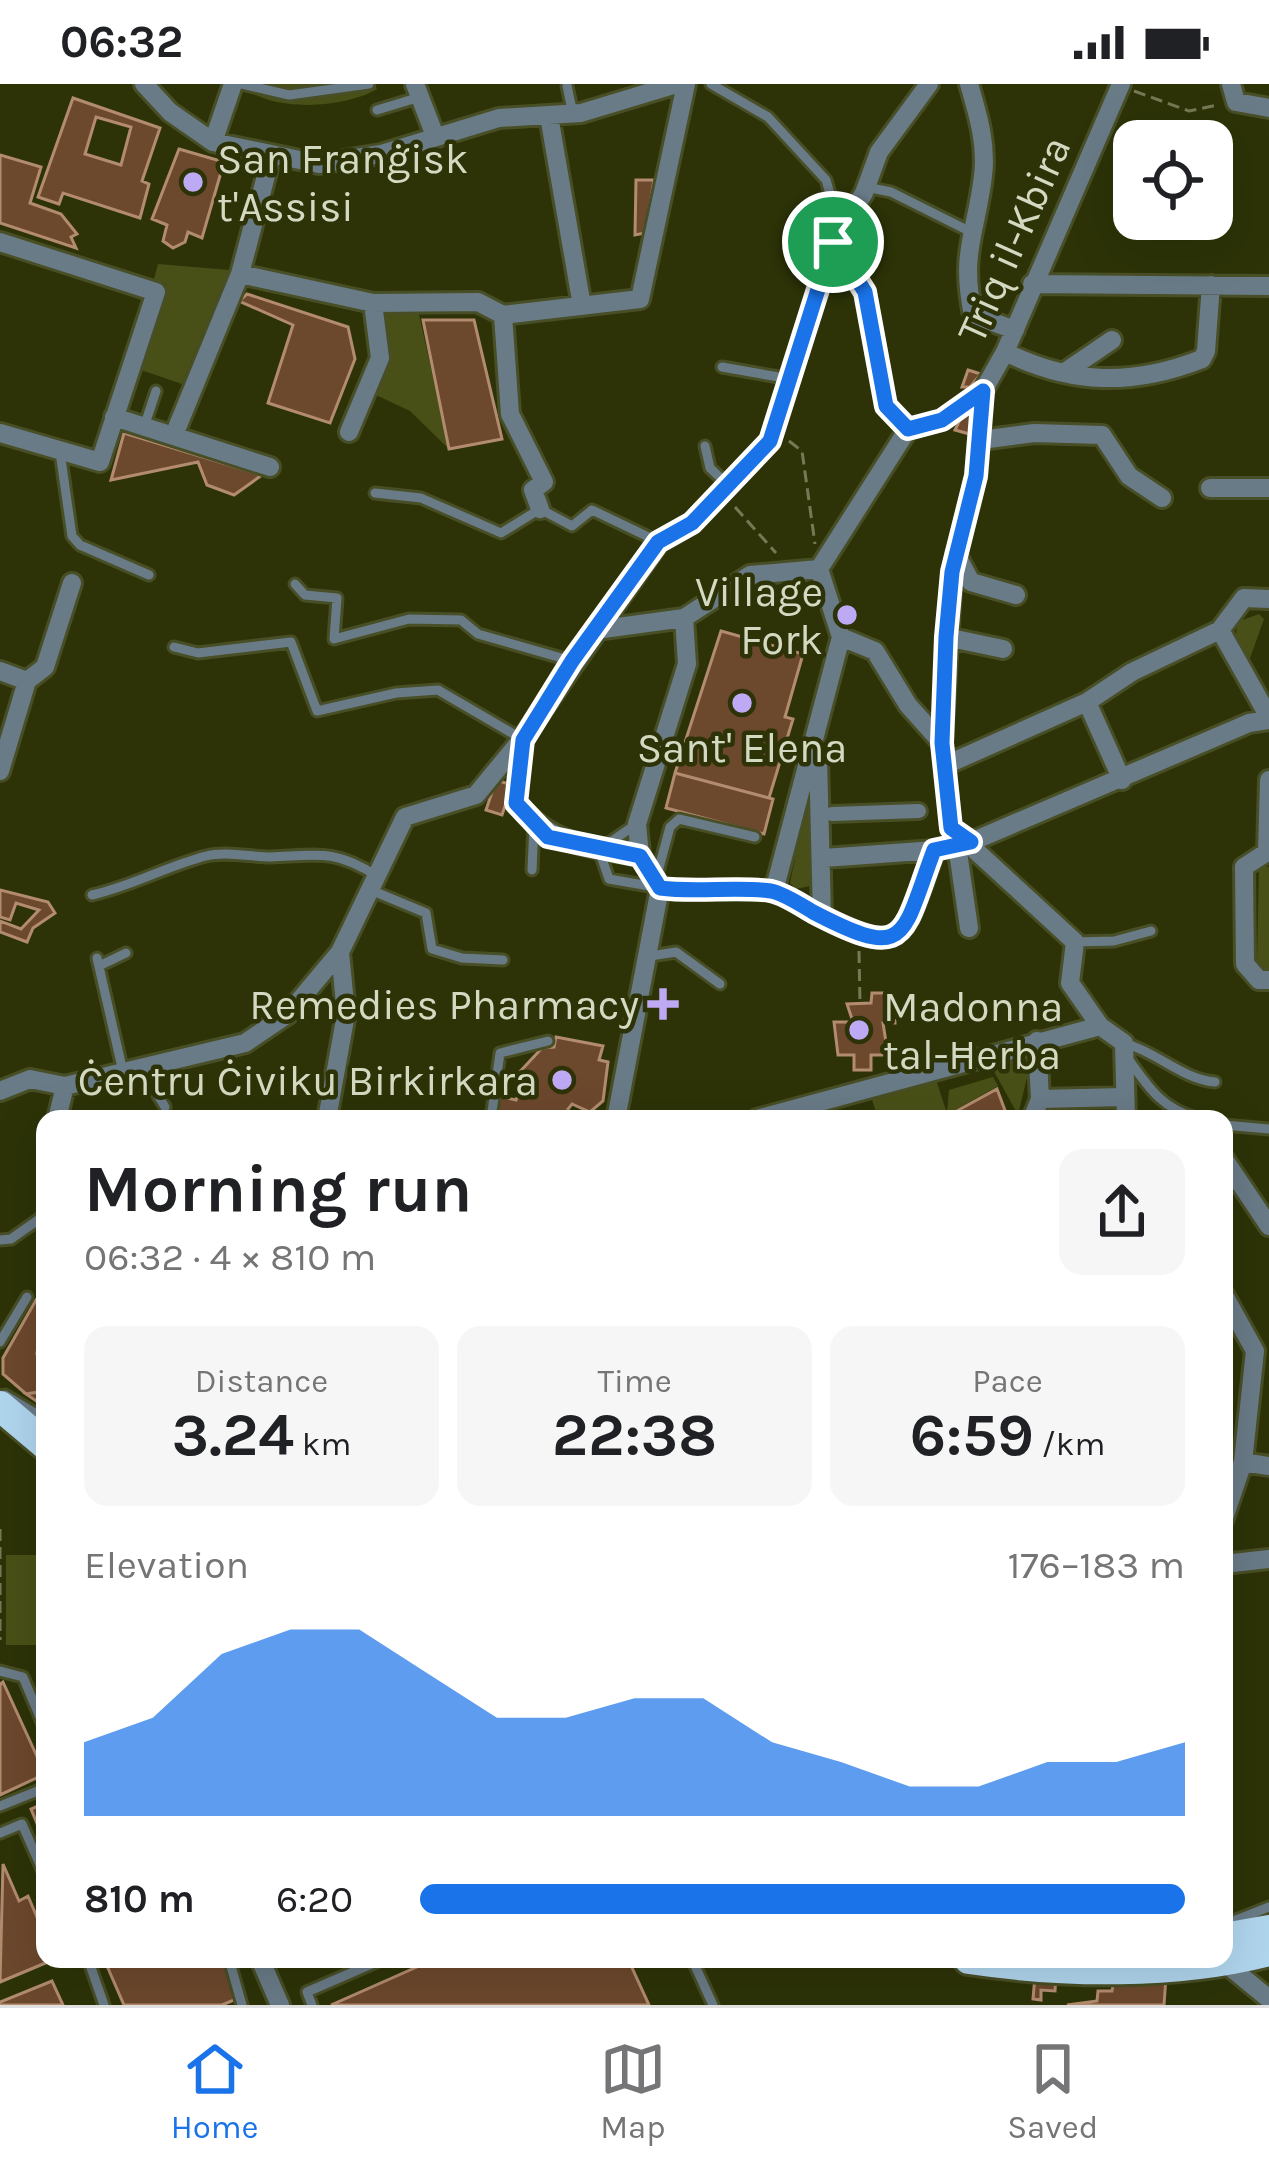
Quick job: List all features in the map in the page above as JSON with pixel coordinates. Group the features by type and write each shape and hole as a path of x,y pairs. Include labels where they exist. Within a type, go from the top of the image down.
{"highway":[{"path":"0,1406 36,1436"},
{"path":"0,1435 36,1461"},
{"path":"1233,1935 1269,1928"},
{"path":"1233,1938 1269,1951"}],"street":[{"path":"144,84 170,112 213,142 271,158 319,164 380,154 499,118 573,114 681,84 640,299 503,315 478,302 373,303 240,274"},
{"path":"213,142 237,84"},
{"path":"0,1091 30,1079 65,1085 142,1070 245,1043 288,1014 340,952 405,817 476,795 523,740 572,661 658,542 692,523 774,432 836,235 866,188 879,152 928,84"},
{"path":"969,84 983,131 983,177 969,231 967,282 974,315 1015,330"},
{"name":"Triq il-Kbira","path":"964,843 951,828 948,764 942,743 946,637 956,553 981,440 983,391 1015,330 1121,85"},
{"path":"417,91 435,136"},
{"path":"1234,93 1269,108"},
{"path":"549,116 582,306"},
{"path":"174,435 240,274 271,158"},
{"path":"836,235 865,292 886,406 908,429"},
{"path":"0,242 156,292 100,462 0,434"},
{"path":"1032,284 1269,286"},
{"path":"1005,352 1039,369 1138,380 1202,359 1212,329 1211,285"},
{"path":"350,432 380,358 373,303"},
{"path":"503,315 510,414 544,482 533,490 540,509"},
{"path":"1065,372 1112,340"},
{"path":"819,569 908,429 942,420 983,391"},
{"path":"114,417 270,466"},
{"path":"981,440 1034,433 1102,435 1129,476 1162,498"},
{"path":"1210,488 1269,488"},
{"path":"956,553 971,582 1016,595"},
{"path":"596,630 684,618 750,575 819,569"},
{"path":"774,891 818,740 841,637 819,569"},
{"path":"0,771 27,680 45,667 72,583"},
{"path":"948,764 1087,702 1132,672 1220,630 1244,598 1269,599"},
{"path":"618,1110 650,956 658,885 640,856 637,824 687,664 684,618"},
{"path":"824,858 934,850 964,843 1249,723 1269,719 1220,630"},
{"path":"841,637 875,651 908,705 942,743"},
{"path":"946,637 1003,649"},
{"path":"0,671 27,680"},
{"path":"1087,702 1122,780"},
{"path":"523,740 516,803 534,826 548,837 640,856"},
{"path":"818,740 822,916"},
{"path":"1269,780 1268,852 1244,867 1245,964 1259,980 1269,980"},
{"path":"832,814 919,811"},
{"path":"964,843 969,928"},
{"path":"964,843 1075,942 1070,982 1100,1025 1125,1050 1125,1110"},
{"path":"658,885 774,891 859,936 898,936 911,918 934,850"},
{"path":"329,1110 346,1014 340,952"},
{"path":"789,1110 1100,1025"},
{"path":"1036,1110 1040,1099 1037,1041"},
{"path":"59,1110 65,1085"},
{"path":"1040,1099 1124,1097"},
{"path":"1233,1172 1269,1226"},
{"path":"1233,1308 1262,1348 1243,1462 1233,1491"},
{"path":"1243,1462 1269,1466"},
{"path":"1233,1563 1269,1559"},
{"path":"1233,1946 1269,2000"},
{"path":"264,1968 280,2005"}],"lane":[{"path":"237,84 289,94 369,84"},
{"path":"711,84 768,117 826,180 836,235"},
{"path":"567,86 573,114"},
{"path":"377,110 417,91"},
{"path":"866,188 925,206 969,231"},
{"path":"722,367 790,379"},
{"path":"144,427 156,391"},
{"path":"705,446 710,468 725,490"},
{"path":"60,452 72,536 80,545 149,575"},
{"path":"375,493 421,498 501,533 540,509 572,526 592,510 658,542"},
{"path":"295,584 305,595 337,598 334,639 410,619 461,620 478,634 572,661"},
{"path":"174,647 198,653 291,642 317,711 396,693 438,690 523,740"},
{"path":"637,824 599,850 609,879 658,885 670,826 679,819 755,837"},
{"path":"532,870 534,826"},
{"path":"92,895 129,886 209,854 274,856 310,850 351,860 375,883 426,913 432,949 462,958 503,960"},
{"path":"1075,942 1114,941 1151,931"},
{"path":"650,956 676,952 720,984"},
{"path":"121,1064 98,962 126,953"},
{"path":"492,1110 500,1053 548,1041"},
{"path":"1125,1050 1151,1050 1197,1080 1215,1082"},
{"path":"1125,1050 1156,1099 1171,1110"},
{"path":"142,1070 165,1107"},
{"path":"1233,1126 1269,1130"},
{"path":"0,1240 10,1239 36,1221"},
{"path":"0,1342 27,1297"},
{"path":"0,1393 36,1414"},
{"path":"0,1671 23,1677 36,1708"},
{"path":"0,1806 36,1792"},
{"path":"0,1833 22,1824 36,1856"},
{"path":"1233,1931 1269,1907"},
{"path":"91,1968 104,2005"},
{"path":"232,1968 242,2005"},
{"path":"312,2005 307,1992 362,1968"},
{"path":"696,1968 713,2005"}],"path":[{"path":"1121,85 1189,111 1234,93"},
{"path":"774,432 802,451 819,569"},
{"path":"725,490 771,545 785,571"},
{"path":"859,936 860,1003"},
{"path":"0,1529 0,1640"}],"green space":[{"path":"241,84 374,84 377,89 345,101 306,105 268,100"},
{"path":"158,264 229,270 182,384 138,369 166,284 154,279"},
{"path":"418,310 449,449 410,411 376,395 390,360 382,313"},
{"path":"1259,614 1264,619 1249,661 1262,685 1256,687 1236,636 1237,622"},
{"path":"809,791 814,885 796,889 790,883"},
{"path":"1259,867 1269,867 1269,969 1257,966"},
{"path":"1018,1057 1030,1065 1019,1110 1015,1110 990,1064"},
{"path":"935,1077 946,1110 875,1110 871,1096"},
{"path":"993,1077 998,1086 947,1110 949,1090"},
{"path":"6,1555 36,1555 36,1645 6,1645"}],"building":[{"path":"73,98 160,128 142,181 149,184 140,218 63,193 59,204 38,197","holes":["96,117 131,127 121,165 85,154"]},
{"name":"San Franġisk t'Assisi","path":"179,149 224,162 202,238 188,232 185,242 173,248 163,241 167,225 152,219"},
{"path":"0,155 41,167 30,203 61,214 77,234 71,237 76,248 0,223"},
{"path":"636,180 654,180 645,233 635,235"},
{"path":"247,294 348,327 355,359 330,423 268,403 293,325 239,301"},
{"path":"423,320 474,320 502,439 449,449"},
{"path":"968,370 981,374 970,387 962,387"},
{"path":"966,407 977,410 973,435 955,430"},
{"path":"124,433 262,475 234,495 207,485 198,462 111,480"},
{"name":"Sant' Elena","path":"721,631 803,654 785,717 793,719 769,798 675,773"},
{"path":"675,773 773,799 764,834 666,808"},
{"path":"496,780 512,785 502,815 486,810"},
{"path":"0,890 48,902 55,913 33,928 27,942 0,932 0,921 21,929 39,910 16,903 10,920 0,917"},
{"name":"Madonna tal-Ħerba","path":"872,993 894,993 895,1023 883,1023 888,1055 871,1055 871,1070 854,1070 854,1055 838,1055 834,1022 853,1022 847,1004 871,1003"},
{"name":"Ċentru Ċiviku Birkirkara","path":"556,1037 603,1046 599,1060 608,1062 603,1101 592,1110 572,1104 569,1110 497,1110 498,1096 516,1100 523,1083 514,1078 542,1048 554,1047"},
{"path":"997,1089 1005,1110 959,1110"},
{"path":"36,1300 36,1392 26,1394 3,1374 3,1358"},
{"path":"3,1682 36,1754 36,1778 0,1795"},
{"path":"3,1864 19,1901 28,1896 36,1915 36,1967 0,1982"},
{"path":"108,1968 226,1968 239,1998 222,2005 124,2005"},
{"path":"415,1968 632,1968 649,2005 331,2005"},
{"path":"1035,1976 1056,1976 1055,1991 1041,1990 1041,2000 1033,1999"},
{"path":"1166,1977 1164,2005 1067,2005 1097,2001 1098,1991 1112,1991 1114,1979"},
{"path":"52,1981 63,2005 0,2005 0,2002"}],"place":[{"name":"San Franġisk t'Assisi","path":"193,182"},
{"name":"Village Fork","path":"847,615"},
{"name":"Sant' Elena","path":"742,703"},
{"name":"Remedies Pharmacy","path":"663,1004"},
{"name":"Madonna tal-Ħerba","path":"859,1030"},
{"name":"Ċentru Ċiviku Birkirkara","path":"562,1080"}],"route":[{"path":"833,242 865,292 886,406 908,429 942,420 983,391 976,476 952,572 942,743 948,764 951,828 971,842 934,850 911,918 898,936 884,940 859,936 774,891 703,893 660,888 640,856 548,837 516,803 523,740 572,661 658,542 692,523 770,441 812,321 833,242"}]}
